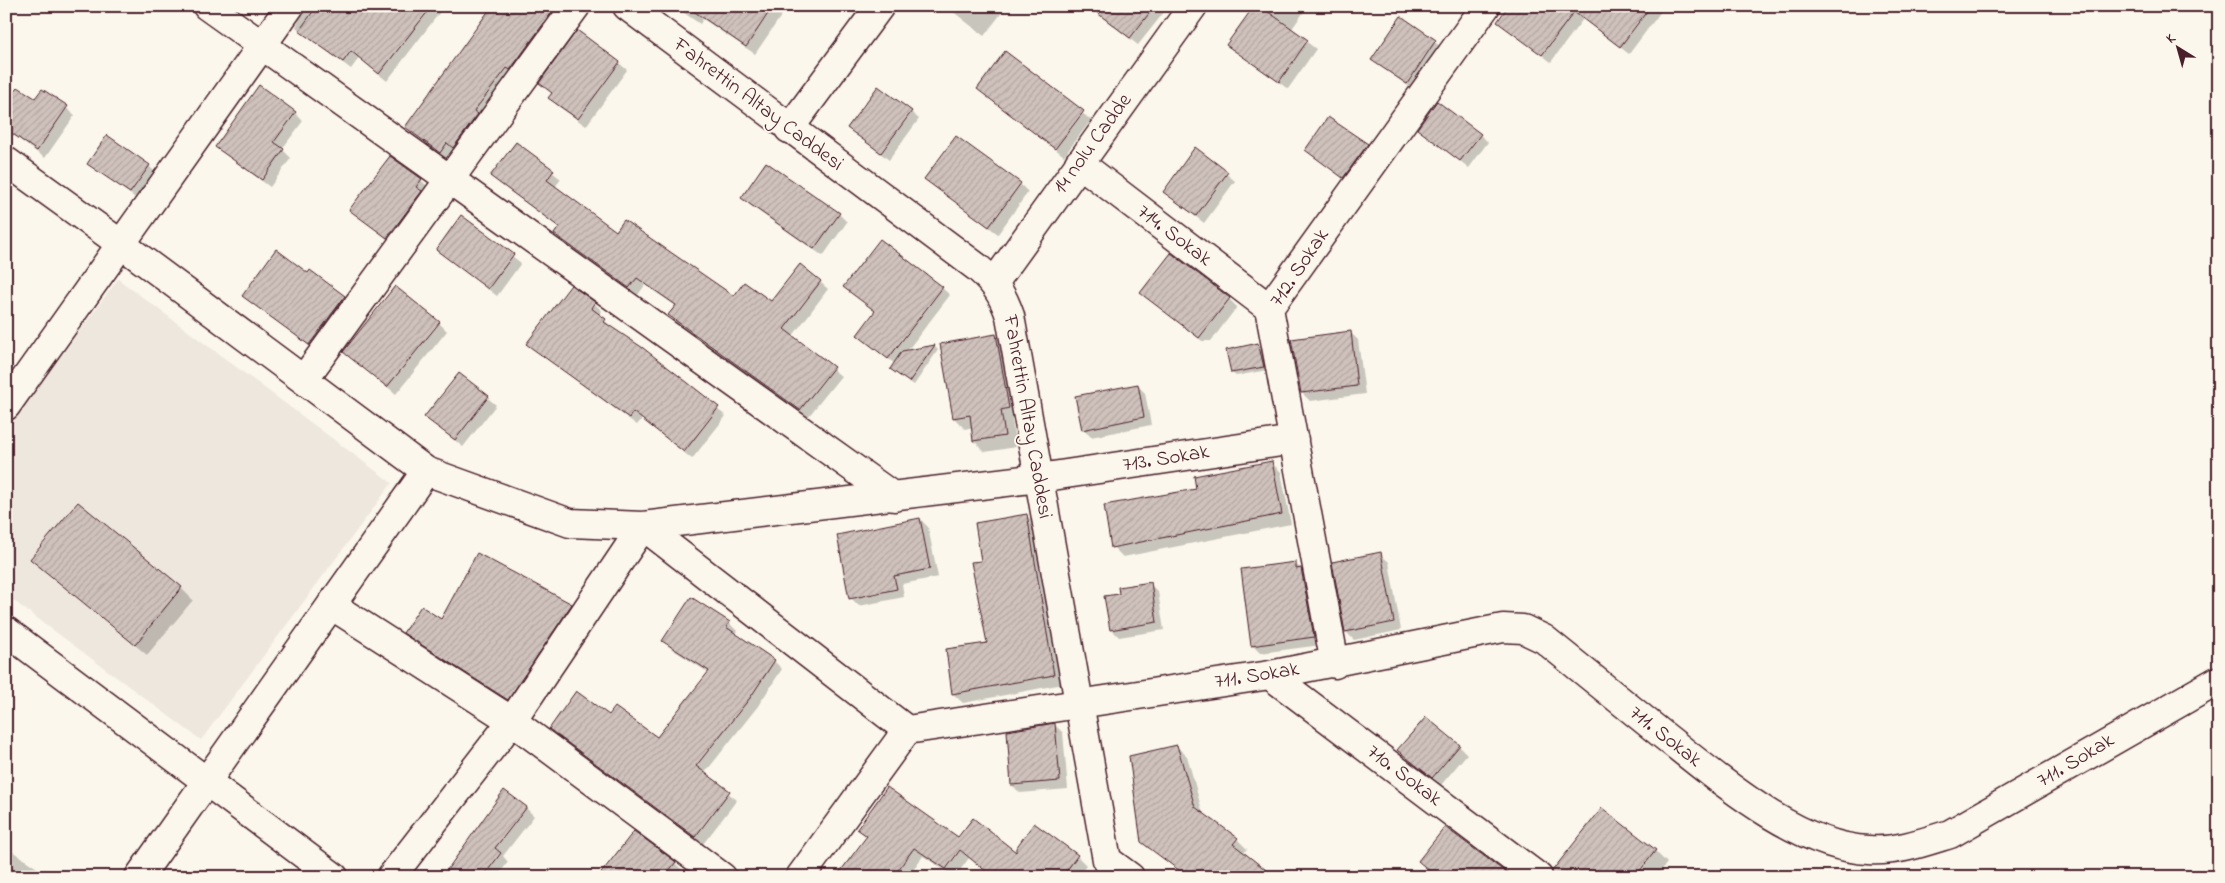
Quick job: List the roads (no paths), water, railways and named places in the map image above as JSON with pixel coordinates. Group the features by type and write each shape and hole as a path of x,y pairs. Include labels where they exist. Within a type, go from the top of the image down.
{"street":[{"path":"207,6 263,44 894,497"},
{"path":"6,406 290,6"},
{"path":"304,379 451,180 576,6"},
{"name":"Fahrettin Altay Caddesi","path":"627,6 994,283 1004,297 1010,316 1079,703 1101,868 1130,877"},
{"path":"788,129 880,6"},
{"name":"14 nolu Cadde","path":"994,283 1193,6"},
{"name":"712. Sokak","path":"1335,664 1269,308 1486,6"},
{"name":"713. Sokak","path":"6,161 304,379 426,471 570,522 643,526 1039,478 1294,440"},
{"name":"714. Sokak","path":"1079,163 1269,308"},
{"path":"139,877 426,471"},
{"path":"391,877 512,721 643,526 907,730 800,877"},
{"path":"331,605 512,721 722,877"},
{"name":"711. Sokak","path":"907,730 1270,675 1335,664 1503,628 1523,629 1544,639 1707,770 1792,827 1826,842 1868,850 1909,847 1950,834 2127,730 2219,680"},
{"path":"6,631 334,877"},
{"name":"710. Sokak","path":"1270,675 1538,877"}]}
